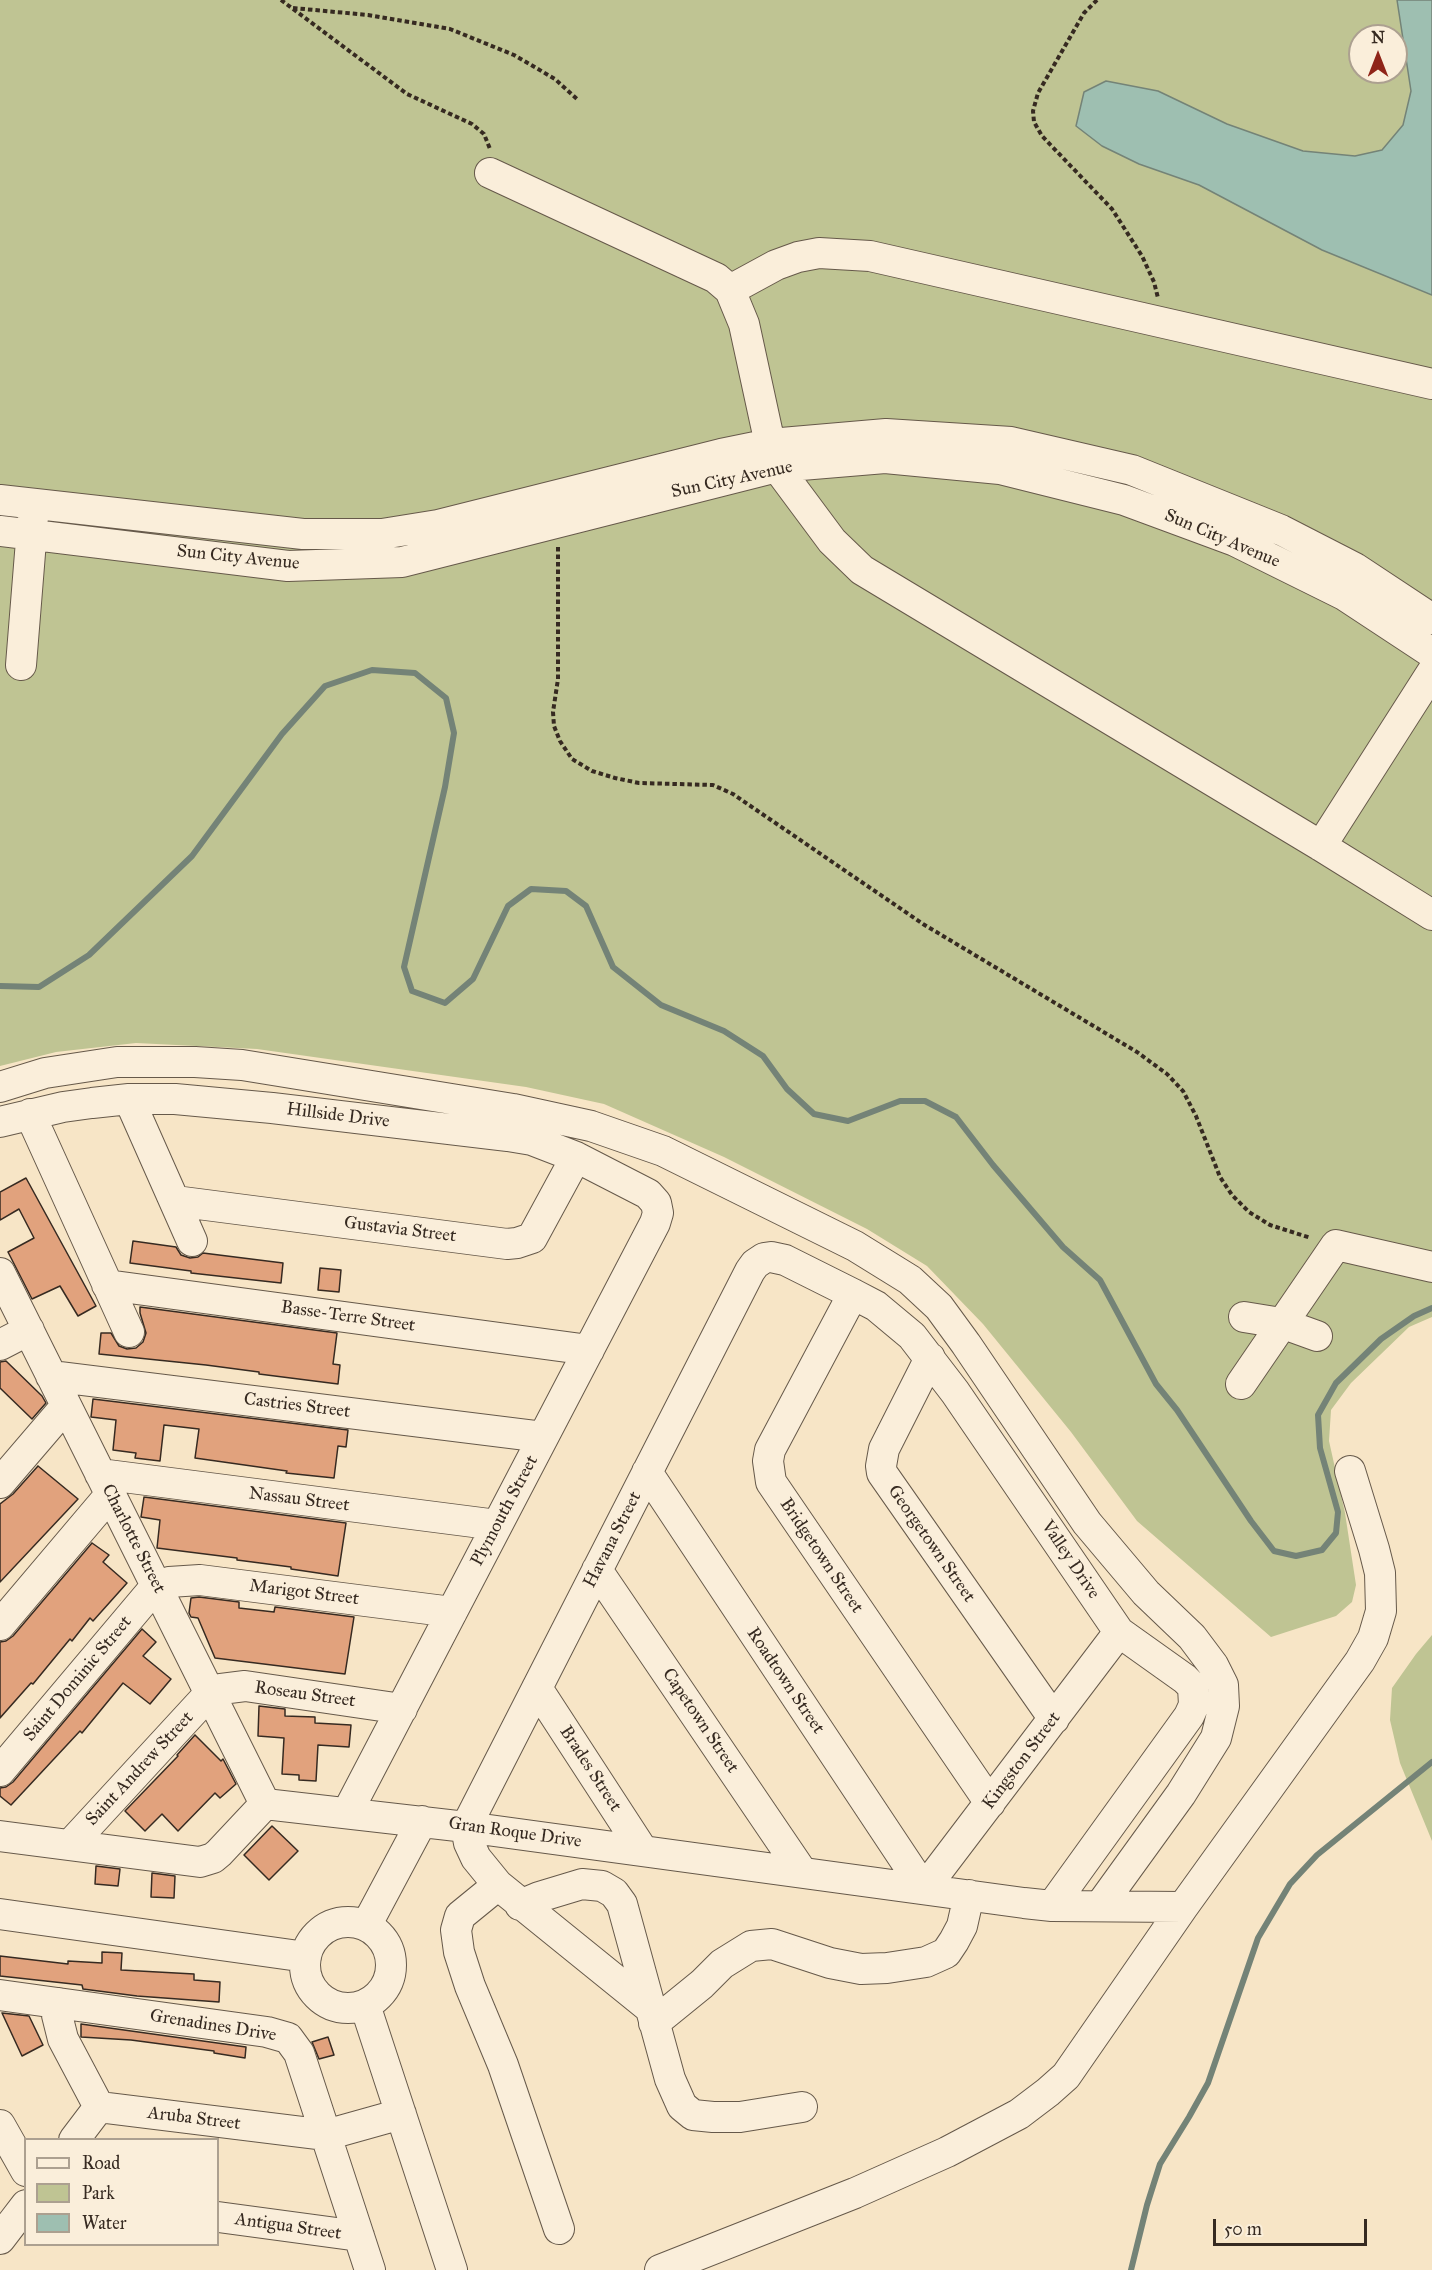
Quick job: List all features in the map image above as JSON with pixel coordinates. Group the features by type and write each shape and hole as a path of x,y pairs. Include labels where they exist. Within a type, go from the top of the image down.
{"street":[{"path":"490,173 716,278 730,290 744,324 774,455 832,541 862,570 1432,915"},
{"path":"730,290 776,265 798,257 819,253 870,256 1432,384"},
{"name":"Sun City Avenue","path":"0,531 288,566 402,562 558,522 774,455 886,434 1011,442 1132,470 1281,530 1355,568 1432,619"},
{"name":"Sun City Avenue","path":"0,500 303,534 382,534 438,525 721,454 885,458 1000,469 1124,500 1235,541 1344,595 1432,653"},
{"path":"21,665 34,504"},
{"path":"1321,846 1432,672"},
{"path":"0,1087 45,1073 117,1062 195,1062 242,1065 513,1108 591,1126 663,1151 855,1246 910,1280 939,1308 966,1344 1087,1523 1146,1593 1192,1637 1213,1665 1223,1685 1224,1706 1215,1738 1180,1794 1100,1906"},
{"path":"129,1099 192,1241"},
{"name":"Hillside Drive","path":"0,1122 63,1107 129,1099 175,1099 508,1136 540,1143 576,1156 648,1194 658,1208"},
{"path":"30,1114 129,1332"},
{"name":"Gustavia Street","path":"175,1201 507,1244 517,1243 532,1238 576,1156"},
{"name":"Plymouth Street","path":"347,1813 658,1218 658,1208"},
{"path":"1241,1384 1336,1245 1432,1267"},
{"name":"Valley Drive","path":"764,1258 786,1260 853,1294 894,1320 912,1336 955,1392 1119,1632 1193,1687 1194,1705 1190,1716 1052,1906"},
{"name":"Havana Street","path":"466,1827 750,1271 764,1258"},
{"name":"Charlotte Street","path":"0,1273 265,1804"},
{"name":"Basse-Terre Street","path":"107,1285 589,1350"},
{"name":"Bridgetown Street","path":"853,1294 770,1449 768,1472 776,1491 990,1803"},
{"path":"1244,1317 1281,1323 1317,1336"},
{"path":"0,1345 29,1330"},
{"name":"Georgetown Street","path":"930,1358 884,1449 882,1473 1054,1719"},
{"name":"Castries Street","path":"51,1376 543,1437"},
{"path":"0,1483 66,1406"},
{"path":"660,2270 855,2193 947,2152 1019,2114 1066,2076 1183,1907 1360,1661 1373,1638 1381,1611 1380,1573 1350,1472"},
{"name":"Roadtown Street","path":"647,1473 924,1889"},
{"path":"0,1625 105,1484"},
{"name":"Nassau Street","path":"105,1484 497,1525"},
{"name":"Capetown Street","path":"597,1570 802,1872"},
{"name":"Marigot Street","path":"156,1586 182,1580 200,1580 452,1612"},
{"name":"Saint Dominic Street","path":"0,1771 156,1586"},
{"name":"Kingston Street","path":"924,1889 1119,1632"},
{"name":"Roseau Street","path":"210,1693 221,1689 246,1686 402,1709"},
{"name":"Brades Street","path":"537,1688 643,1851"},
{"name":"Saint Andrew Street","path":"70,1845 210,1693"},
{"path":"0,1836 194,1862 207,1860 219,1853 265,1804"},
{"name":"Gran Roque Drive","path":"265,1804 422,1821 1052,1906 1183,1907"},
{"path":"366,1926 422,1821"},
{"path":"466,1827 469,1843 476,1858 498,1885 652,2016"},
{"path":"520,1905 582,1884 602,1886 614,1893 622,1904 670,2079 682,2106 693,2115 740,2117 802,2107"},
{"path":"498,1885 460,1916 456,1930 459,1952 470,1986 503,2065 559,2229"},
{"path":"652,2016 702,1984 722,1964 751,1946 772,1944 830,1963 861,1969 926,1962 946,1953 954,1941 962,1926 969,1895"},
{"path":"0,1914 306,1957"},
{"path":"350,1922 366,1926 382,1938 391,1956 392,1966 387,1985 374,2000 365,2005 337,2007 321,1998 310,1984 306,1975 306,1957 312,1941 325,1929 350,1922"},
{"name":"Grenadines Drive","path":"0,1995 267,2032 288,2038 299,2053 370,2270"},
{"path":"58,2003 57,2015 63,2039 99,2107 75,2138"},
{"path":"365,2005 452,2270"},
{"name":"Aruba Street","path":"99,2107 326,2135 401,2114"},
{"path":"0,2125 24,2167"},
{"path":"0,2239 24,2208"},
{"name":"Antigua Street","path":"219,2217 359,2236"}],"path":[{"path":"281,0 407,94 472,124 484,134 489,145 490,173"},
{"path":"1097,0 1084,13 1038,93 1033,111 1034,122 1042,136 1112,209 1142,256 1154,282 1158,299 1159,322"},
{"path":"293,8 368,15 450,29 514,55 555,79 578,100"},
{"path":"558,522 558,679 553,712 554,726 560,741 572,759 592,771 615,778 639,783 713,785 733,794 922,924 1137,1052 1167,1074 1183,1091 1196,1116 1220,1177 1232,1195 1270,1226 1336,1245"}],"green space":[{"path":"0,0 1432,0 1432,1317 1409,1327 1351,1383 1331,1410 1329,1441 1345,1513 1356,1585 1352,1602 1336,1616 1271,1637 1137,1521 1071,1432 983,1324 927,1266 867,1229 724,1157 604,1104 526,1087 257,1049 136,1043 56,1052 0,1066"},
{"path":"1432,1635 1432,1841 1400,1763 1390,1720 1392,1688"}],"water":[{"path":"1397,0 1432,0 1432,295 1322,250 1199,185 1139,164 1102,146 1076,126 1084,92 1106,81 1158,91 1227,124 1303,151 1355,156 1382,150 1403,125 1411,91 1408,72 1408,24 1401,24"}],"building":[{"path":"26,1178 96,1306 78,1316 60,1286 32,1299 8,1252 34,1238 19,1209 0,1220 0,1192"},
{"path":"133,1241 176,1247 181,1255 190,1258 198,1257 203,1253 283,1263 281,1283 191,1273 191,1271 130,1263"},
{"path":"320,1268 341,1270 339,1292 318,1290"},
{"path":"140,1307 337,1333 333,1364 340,1365 338,1384 206,1365 99,1354 101,1333 111,1333 119,1346 127,1349 136,1348 143,1342 146,1333"},
{"path":"6,1361 42,1396 46,1403 32,1419 0,1388 0,1362"},
{"path":"93,1399 348,1430 346,1447 338,1446 334,1478 286,1473 287,1471 195,1458 199,1429 164,1425 160,1461 135,1458 136,1453 113,1450 116,1420 91,1417"},
{"path":"38,1466 78,1499 0,1582 0,1504 13,1494"},
{"path":"144,1497 346,1523 338,1576 237,1560 237,1558 157,1548 160,1520 141,1517"},
{"path":"92,1543 109,1555 103,1562 127,1583 93,1621 90,1618 72,1641 70,1639 33,1684 31,1683 0,1718 0,1642 13,1636"},
{"path":"191,1598 239,1602 239,1608 274,1612 275,1607 354,1617 345,1674 215,1658 198,1618 191,1617 189,1613"},
{"path":"142,1629 156,1642 143,1656 171,1679 150,1704 123,1683 82,1733 80,1731 11,1805 0,1796 0,1788 13,1782"},
{"path":"259,1706 285,1709 285,1716 315,1717 315,1723 351,1725 349,1747 318,1745 316,1781 299,1780 299,1775 282,1774 284,1738 258,1736"},
{"path":"195,1735 221,1761 223,1759 236,1784 220,1798 215,1793 178,1831 162,1814 145,1831 125,1811"},
{"path":"272,1826 298,1851 269,1880 244,1855"},
{"path":"96,1866 120,1869 118,1886 95,1884"},
{"path":"152,1873 175,1876 174,1898 151,1897"},
{"path":"102,1952 122,1953 121,1970 194,1974 194,1980 220,1982 219,2002 137,1996 83,1989 82,1985 0,1976 0,1956 68,1964 68,1961 102,1963"},
{"path":"2,2013 29,2016 43,2045 22,2056"},
{"path":"81,2024 246,2047 245,2058 214,2053 214,2051 131,2040 81,2037"},
{"path":"328,2037 334,2055 319,2059 312,2042"}],"waterway":[{"path":"0,986 39,987 89,955 192,856 282,734 325,686 372,670 415,673 446,698 454,733 445,787 404,967 412,991 445,1003 473,979 508,906 531,889 566,891 586,906 613,967 661,1005 724,1031 763,1056 787,1089 814,1114 848,1121 900,1101 925,1101 956,1117 993,1165 1063,1247 1100,1280 1156,1384 1177,1410 1251,1521 1274,1551 1296,1556 1322,1550 1336,1533 1338,1512 1320,1448 1318,1415 1336,1383 1381,1339 1414,1316 1432,1308"},
{"path":"1131,2270 1160,2164 1208,2083 1258,1938 1290,1884 1317,1855 1432,1762"}]}
